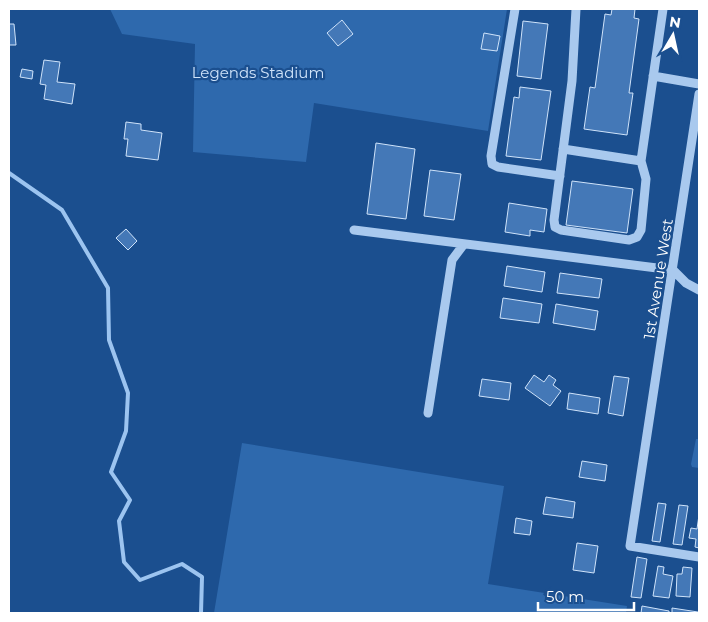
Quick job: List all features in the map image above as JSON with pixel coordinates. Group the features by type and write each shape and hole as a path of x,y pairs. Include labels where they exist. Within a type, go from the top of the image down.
{"street":[{"path":"515,9 491,156 492,164 498,167 560,176"},
{"path":"576,9 572,81 554,220 556,226 561,230 629,240 637,237 641,230 646,180 641,161 663,9"},
{"path":"653,76 699,84"},
{"name":"1st Avenue West","path":"699,94 630,546 699,557"},
{"path":"563,149 641,161"},
{"path":"354,230 673,270 699,290"},
{"path":"428,413 452,260 464,244"}],"green space":[{"name":"Legends Stadium","path":"110,9 507,9 488,131 314,103 306,162 193,152 195,44 122,34"},
{"path":"696,439 699,439 699,468 692,467 691,464"},
{"path":"242,443 504,486 488,584 627,606 626,613 214,613"}],"building":[{"path":"612,9 635,9 634,18 639,19 629,93 633,93 627,135 584,129 590,87 595,88 605,14 611,15"},
{"path":"342,20 353,34 338,46 327,33"},
{"path":"523,21 548,24 541,79 517,76"},
{"path":"9,24 14,24 16,45 9,45"},
{"path":"484,33 500,36 497,51 481,49"},
{"path":"44,60 60,62 57,82 75,84 72,104 44,99 46,85 40,84"},
{"path":"22,69 33,71 32,79 20,77"},
{"path":"520,87 551,91 541,160 506,156 514,97 519,98"},
{"path":"126,122 141,124 141,130 162,133 158,160 126,156 128,139 124,139"},
{"path":"376,143 415,149 406,219 367,214"},
{"path":"430,170 461,174 454,220 424,216"},
{"path":"572,181 633,189 627,233 566,225"},
{"path":"509,203 547,209 544,232 530,230 530,236 505,232"},
{"path":"126,229 137,241 128,250 116,238"},
{"path":"507,266 545,272 542,292 504,286"},
{"path":"560,273 602,279 599,298 557,293"},
{"path":"503,298 542,304 539,323 500,318"},
{"path":"556,304 598,311 595,330 553,323"},
{"path":"534,375 544,382 549,375 556,380 553,385 561,391 550,406 525,388"},
{"path":"614,376 629,378 623,416 608,413"},
{"path":"482,379 511,383 509,400 479,396"},
{"path":"569,393 600,398 598,414 567,409"},
{"path":"582,461 607,465 605,481 579,477"},
{"path":"546,497 575,502 573,518 543,514"},
{"path":"658,503 666,504 660,542 652,541"},
{"path":"679,505 688,506 682,545 673,544"},
{"path":"699,515 699,548 695,547 696,539 689,538 691,528 697,529"},
{"path":"516,518 532,521 530,535 514,533"},
{"path":"577,543 598,546 594,573 573,570"},
{"path":"637,557 647,559 641,598 631,597"},
{"path":"658,566 664,567 663,574 673,576 669,598 653,596"},
{"path":"683,567 692,568 690,597 676,596 677,574 682,574"},
{"path":"642,606 669,611 669,613 641,613"},
{"path":"672,608 698,612 698,613 672,613"}],"waterway":[{"path":"9,173 62,210 108,288 109,340 128,393 126,431 111,472 130,500 119,521 124,562 140,580 182,564 202,577 201,613"}]}
